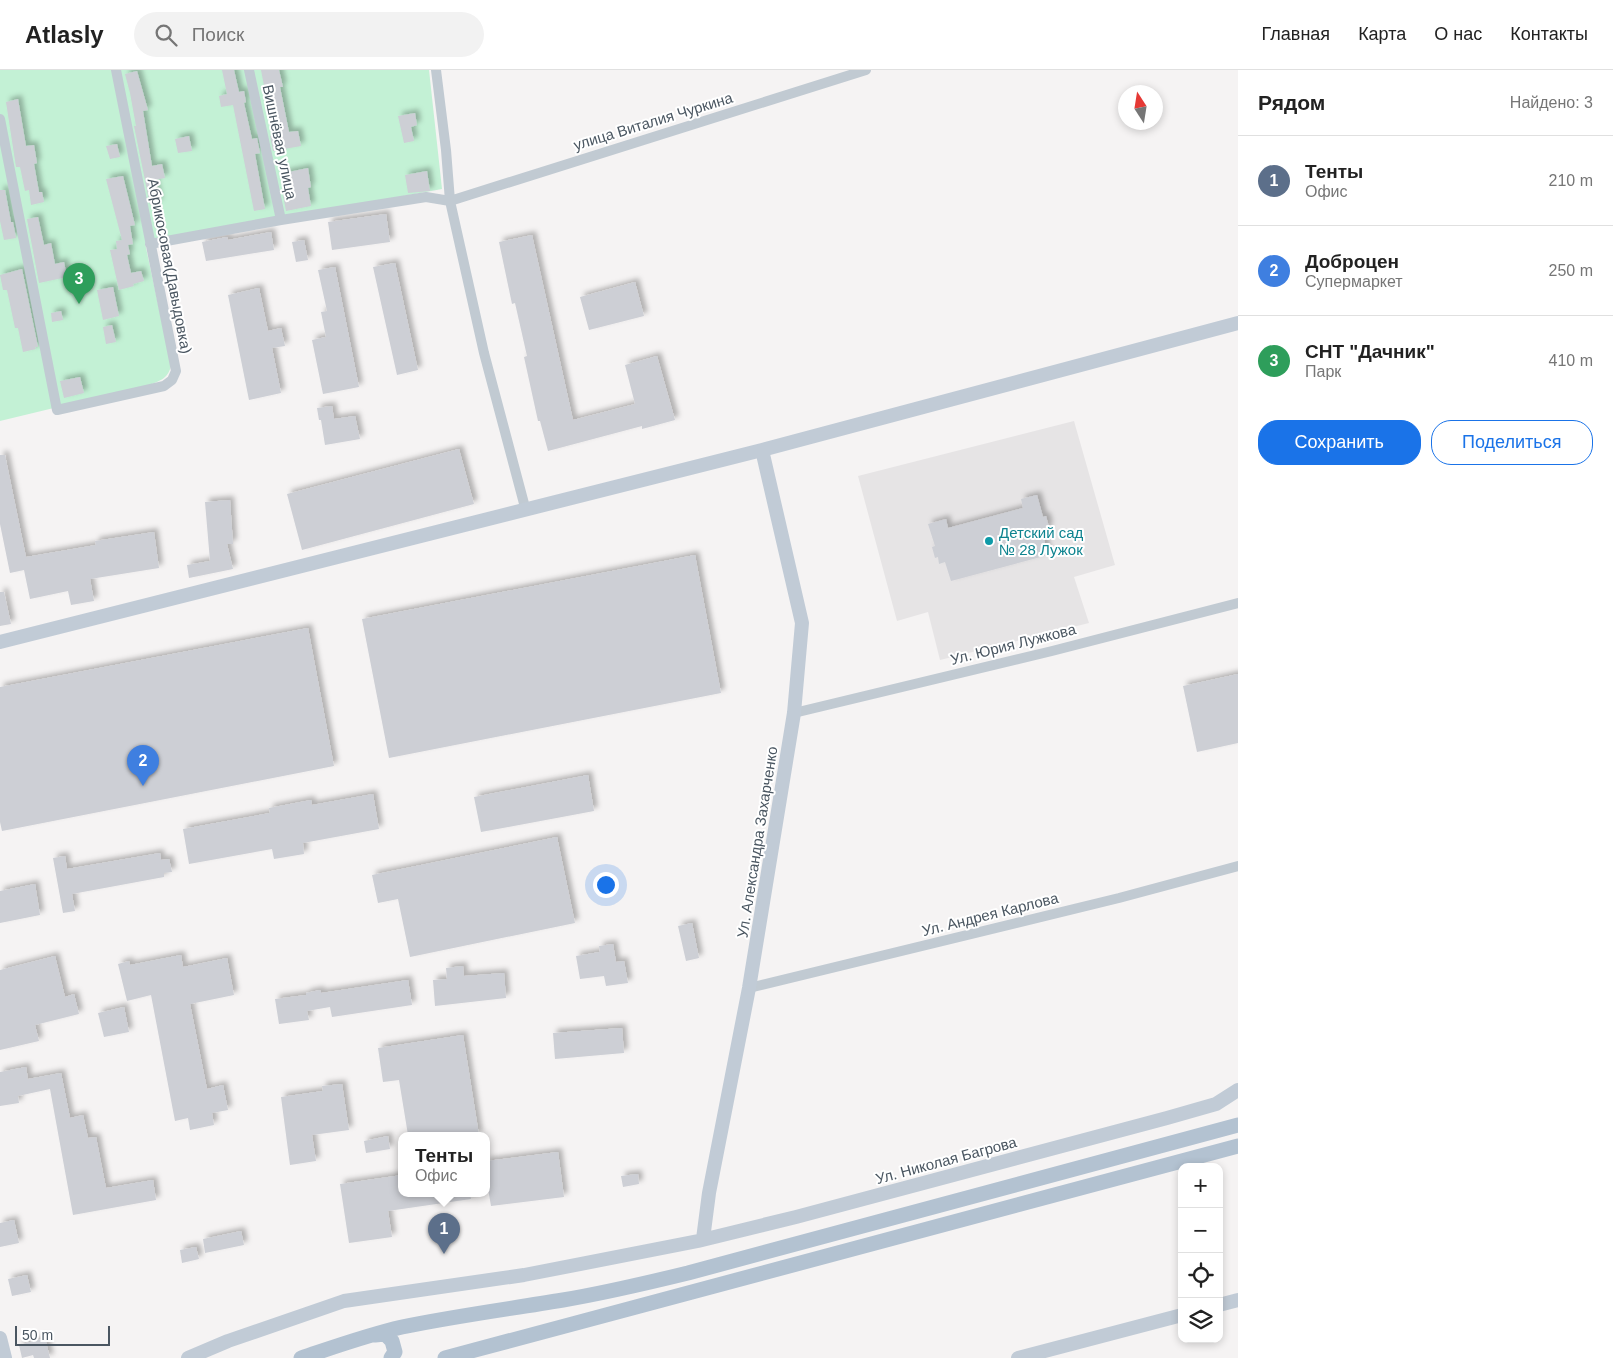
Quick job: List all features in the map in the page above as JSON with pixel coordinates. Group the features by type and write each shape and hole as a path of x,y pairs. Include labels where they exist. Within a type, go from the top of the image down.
{"main road":[{"path":"300,1358 371,1335 443,1319 620,1290 1238,1125"},
{"path":"445,1358 1238,1146"},
{"path":"371,1335 385,1334 392,1341 395,1352 391,1358"}],"street":[{"name":"Абрикосовая(Давыдовка)","path":"0,120 57,410 164,386 172,380 176,371 116,70"},
{"name":"Вишнёвая улица","path":"249,70 281,220"},
{"path":"436,70 450,201 484,353 526,511"},
{"name":"улица Виталия Чуркина","path":"450,201 866,70"},
{"path":"150,244 281,220 426,197 450,201"},
{"path":"0,642 526,511 1238,323"},
{"name":"Ул. Александра Захарченко","path":"703,1239 709,1193 749,988 794,713 802,623 762,450"},
{"name":"Ул. Юрия Лужкова","path":"794,713 1052,651 1238,603"},
{"name":"Ул. Андрея Карлова","path":"749,988 1119,898 1238,866"},
{"name":"Ул. Николая Багрова","path":"188,1358 228,1341 344,1301 524,1275 703,1239 806,1214 1167,1118 1216,1104 1238,1090"},
{"path":"1223,1304 1238,1300"},
{"path":"1018,1358 1178,1316"},
{"path":"0,1338 5,1358"}],"shaded area":[{"path":"1074,421 1115,565 1074,577 1089,623 940,660 928,612 897,621 858,476"}],"green space":[{"path":"0,70 429,70 442,189 145,243 171,365 166,376 149,385 0,421"}],"building":[{"path":"222,70 234,70 239,92 244,91 246,102 244,103 252,139 257,138 260,153 255,154 265,209 254,211 233,105 221,107 219,96 227,94"},
{"path":"261,70 279,70 283,87 280,87 289,132 298,131 301,146 273,151 270,136 276,135 272,111 269,112"},
{"path":"137,71 148,110 143,111 152,166 162,164 165,178 154,180 159,203 150,205 125,74"},
{"path":"18,99 26,146 34,145 37,163 34,164 39,192 42,192 44,202 31,205 29,190 25,191 20,167 16,167 6,102"},
{"path":"415,113 417,125 411,127 414,141 404,143 398,116"},
{"path":"189,136 192,151 178,153 175,139"},
{"path":"117,144 120,157 110,159 106,146"},
{"path":"308,168 311,187 308,188 311,206 286,211 283,195 288,194 284,173"},
{"path":"427,171 430,191 408,193 405,175"},
{"path":"123,176 135,225 130,226 133,244 128,245 130,254 127,255 131,273 141,271 144,281 119,290 110,250 117,249 116,241 122,240 106,179"},
{"path":"0,190 5,190 16,238 4,240 0,221"},
{"path":"386,214 390,242 332,250 328,222"},
{"path":"38,217 44,245 51,243 55,264 64,262 67,277 39,283 27,219"},
{"path":"271,232 274,250 206,261 202,242 227,237 228,240"},
{"path":"532,235 573,420 635,404 625,365 657,356 675,420 642,429 642,426 548,451 540,421 538,421 524,357 527,356 515,303 512,304 499,242"},
{"path":"304,240 308,260 296,262 292,242"},
{"path":"395,263 418,370 397,375 373,267"},
{"path":"335,267 359,387 323,394 312,340 326,337 321,312 327,311 318,270"},
{"path":"22,269 38,347 23,352 18,328 15,328 7,290 3,290 0,275"},
{"path":"635,282 644,316 589,330 580,297"},
{"path":"113,287 119,316 103,320 97,290"},
{"path":"259,288 268,331 281,328 285,346 272,348 281,393 249,400 228,295"},
{"path":"61,311 63,320 52,322 51,313"},
{"path":"112,325 116,342 106,344 103,327"},
{"path":"80,377 84,393 64,398 60,381"},
{"path":"332,406 334,419 355,416 360,439 325,445 317,408"},
{"path":"459,449 474,504 302,550 287,494"},
{"path":"0,455 5,455 26,557 96,545 95,541 154,532 159,568 90,579 94,601 71,605 68,591 30,599 24,570 10,573 0,524"},
{"name":"Детский сад № 28 Лужок","path":"1037,495 1043,517 1046,516 1049,527 1046,528 1048,534 1043,535 1048,555 951,581 945,562 939,564 938,557 935,558 932,547 935,546 928,524 946,519 948,528 1023,508 1021,499"},
{"path":"230,500 233,544 227,544 233,569 189,578 187,565 210,561 205,502"},
{"path":"695,555 721,693 389,758 362,619"},
{"path":"0,592 4,592 11,624 0,626"},
{"path":"308,628 334,766 2,831 0,822 0,687"},
{"path":"1238,674 1238,743 1197,752 1183,686"},
{"path":"588,775 594,811 481,832 474,797"},
{"path":"373,794 379,829 303,843 304,854 274,859 272,849 189,864 183,829 270,813 269,808 311,800 312,805"},
{"path":"557,837 575,923 410,957 398,899 378,903 372,875"},
{"path":"160,853 161,860 169,859 172,872 164,873 164,877 72,894 75,911 63,913 53,858 65,856 67,869"},
{"path":"35,884 40,915 0,923 0,891"},
{"path":"692,923 699,958 686,961 678,926"},
{"path":"613,944 616,962 624,961 628,983 606,986 604,976 580,979 576,956 600,952 599,946"},
{"path":"181,955 183,967 227,958 234,995 190,1004 207,1089 223,1085 228,1110 212,1113 214,1125 190,1130 188,1118 175,1121 151,995 127,1001 118,964 129,961 130,965"},
{"path":"55,956 65,997 74,994 79,1014 35,1025 39,1041 0,1050 0,970"},
{"path":"463,966 464,976 504,973 506,998 435,1006 433,980 447,979 446,968"},
{"path":"408,980 412,1005 332,1017 330,1007 307,1011 309,1020 279,1024 275,999 306,995 306,993 320,990 321,993"},
{"path":"124,1007 129,1032 104,1037 98,1013"},
{"path":"622,1028 624,1053 555,1059 553,1033"},
{"path":"463,1035 479,1132 408,1132 399,1080 383,1082 378,1048"},
{"path":"26,1067 28,1079 61,1073 70,1118 83,1115 88,1138 96,1137 106,1188 153,1180 156,1200 73,1215 50,1089 18,1096 19,1103 0,1106 0,1072"},
{"path":"342,1084 349,1130 312,1135 316,1161 290,1165 281,1097 323,1091 322,1086"},
{"path":"388,1136 390,1149 366,1153 364,1141"},
{"path":"558,1152 564,1197 491,1206 490,1160"},
{"path":"638,1174 639,1184 623,1187 621,1176"},
{"path":"398,1176 398,1197 471,1197 471,1199 388,1211 392,1237 349,1243 340,1184"},
{"path":"14,1220 19,1243 0,1247 0,1223"},
{"path":"241,1231 244,1245 205,1253 203,1239"},
{"path":"196,1247 199,1259 182,1263 180,1250"},
{"path":"27,1275 31,1292 12,1296 8,1279"},
{"path":"45,1338 50,1358 34,1358 33,1355 22,1358 19,1345"}],"place":[{"name":"СНТ \"Дачник\"","path":"79,304"},
{"name":"Детский сад № 28 Лужок","path":"989,541"},
{"name":"Доброцен","path":"143,786"},
{"name":"Тенты","path":"444,1254"}]}
